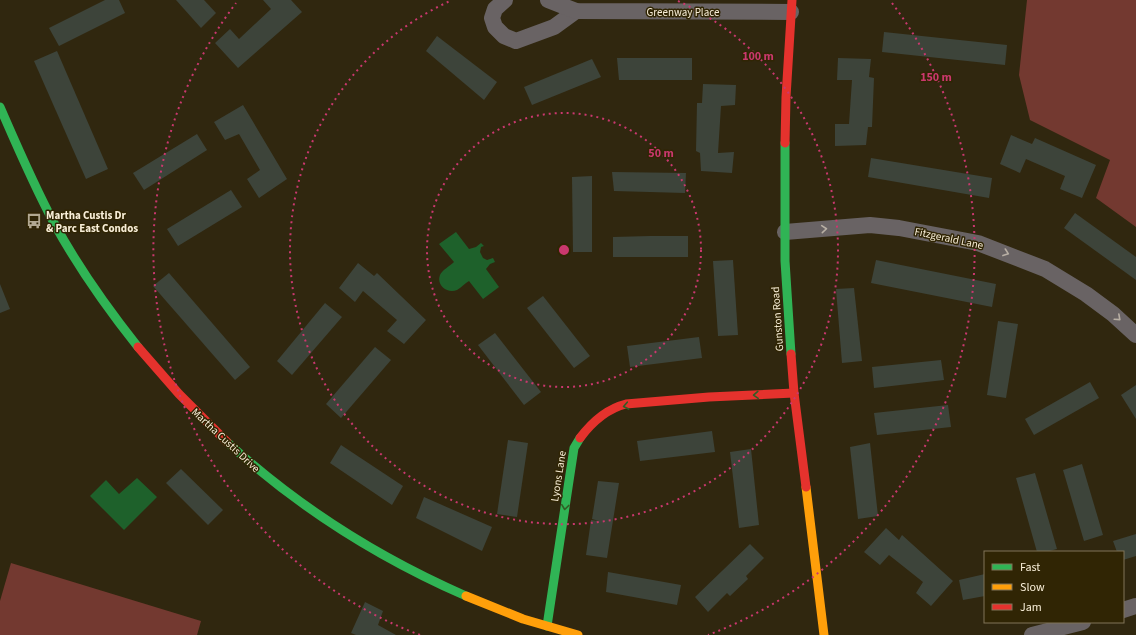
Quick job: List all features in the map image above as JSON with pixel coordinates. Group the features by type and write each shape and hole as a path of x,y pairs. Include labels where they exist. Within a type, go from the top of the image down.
{"street":[{"path":"505,0 495,9 492,18 495,27 504,36 516,41 554,27 576,11"},
{"name":"Greenway Place","path":"548,0 576,11 792,6"},
{"name":"Gunston Road","path":"792,6 784,150 785,260 794,393 824,635"},
{"name":"Martha Custis Drive","path":"0,107 28,173 62,238 91,284 147,360 174,390 228,444 292,497 356,539 427,578 517,617 578,635"},
{"name":"Fitzgerald Lane","path":"785,232 870,225 899,228 978,243 1045,269 1086,294 1114,314 1136,335"},
{"name":"Lyons Lane","path":"547,626 574,448 582,435 594,422 610,410 626,405 690,399 794,393"},
{"path":"1124,610 1136,606"},
{"path":"1032,635 1079,623"}],"shaded area":[{"path":"1027,0 1136,0 1136,227 1096,198 1110,160 1030,120 1019,75"},
{"path":"456,232 469,249 476,247 481,243 484,246 481,247 480,252 483,258 487,260 493,258 495,262 490,264 486,269 499,287 483,299 469,281 457,290 453,291 446,290 441,285 439,279 441,273 454,262 439,244"},
{"path":"137,478 157,497 124,530 90,496 106,480 119,494"},
{"path":"11,563 201,621 197,635 0,635 0,601"}],"building":[{"path":"105,0 119,0 125,13 59,46 49,28"},
{"path":"176,0 204,0 216,13 201,28"},
{"path":"263,0 291,0 302,12 238,68 215,43 230,29 239,39 271,9"},
{"path":"884,32 1007,45 1005,65 882,52"},
{"path":"437,36 497,82 484,100 426,51"},
{"path":"57,51 108,169 86,179 34,61"},
{"path":"617,58 692,58 692,80 619,80"},
{"path":"838,58 871,59 869,77 874,78 872,127 868,127 866,145 835,146 835,124 849,124 852,80 837,80"},
{"path":"592,59 601,77 532,105 524,87"},
{"path":"703,84 736,85 735,105 721,106 718,153 734,152 732,173 701,171 700,153 696,151 697,103 702,103"},
{"path":"243,105 287,179 259,198 247,179 260,170 239,134 225,140 214,122"},
{"path":"197,134 207,150 144,190 133,173"},
{"path":"1011,135 1032,144 1035,138 1096,165 1082,198 1060,189 1065,176 1026,159 1020,173 1000,164"},
{"path":"871,158 992,178 989,198 868,177"},
{"path":"612,172 686,173 685,193 614,191"},
{"path":"592,176 592,252 573,252 572,177"},
{"path":"231,190 242,207 178,246 167,229"},
{"path":"1075,213 1136,257 1136,280 1064,228"},
{"path":"688,236 688,257 613,257 613,237"},
{"path":"733,260 738,335 718,336 713,261"},
{"path":"876,260 996,284 992,307 871,283"},
{"path":"358,263 374,276 377,273 426,320 404,344 387,331 397,320 363,291 355,302 339,288"},
{"path":"169,273 250,367 235,380 153,286"},
{"path":"0,284 10,309 0,313"},
{"path":"854,288 862,361 842,363 836,289"},
{"path":"543,296 590,356 574,368 527,308"},
{"path":"325,303 342,317 292,375 277,361"},
{"path":"998,321 1018,324 1006,398 987,395"},
{"path":"495,333 541,392 524,405 478,345"},
{"path":"699,337 702,358 630,367 627,346"},
{"path":"375,347 391,360 341,418 326,404"},
{"path":"941,360 944,380 874,388 872,367"},
{"path":"1090,382 1099,398 1034,435 1025,419"},
{"path":"1136,385 1136,419 1121,395"},
{"path":"948,405 951,427 877,435 874,413"},
{"path":"712,431 715,452 640,461 637,441"},
{"path":"508,440 528,443 517,517 497,514"},
{"path":"870,443 878,516 858,519 850,447"},
{"path":"341,445 403,486 392,505 330,463"},
{"path":"751,449 759,525 739,528 730,452"},
{"path":"1082,464 1103,535 1084,541 1063,470"},
{"path":"181,469 223,510 208,525 166,483"},
{"path":"1035,473 1057,549 1050,551 1037,551 1016,478"},
{"path":"598,481 619,483 607,558 586,555 591,520 599,521 592,519"},
{"path":"424,497 492,527 482,551 416,518"},
{"path":"886,528 899,540 902,535 953,581 931,606 916,593 923,582 889,555 880,565 864,552"},
{"path":"1136,534 1136,556 1124,560 1124,551 1117,551 1113,541"},
{"path":"750,544 764,558 746,576 748,579 730,596 727,593 708,612 695,597"},
{"path":"608,572 681,585 677,605 606,592"},
{"path":"984,574 984,596 963,600 959,580"},
{"path":"365,602 383,611 378,625 396,635 356,635 351,633"}],"traffic: fast":[{"path":"0,107 33,180 63,239 93,287 138,347"},
{"path":"785,143 785,261 791,354"},
{"path":"547,626 574,448 580,438"},
{"path":"227,442 282,488 340,529 402,565 466,596"}],"traffic: slow":[{"path":"806,487 824,635"},
{"path":"466,596 523,619 578,635"}],"traffic: jam":[{"path":"785,143 786,97 792,0"},
{"path":"138,347 179,394 227,442"},
{"path":"791,354 794,393 806,487"},
{"path":"580,438 600,417 612,409 626,404 709,397 794,393"}],"place":[{"name":"Martha Custis Dr & Parc East Condos","path":"34,221"}]}
